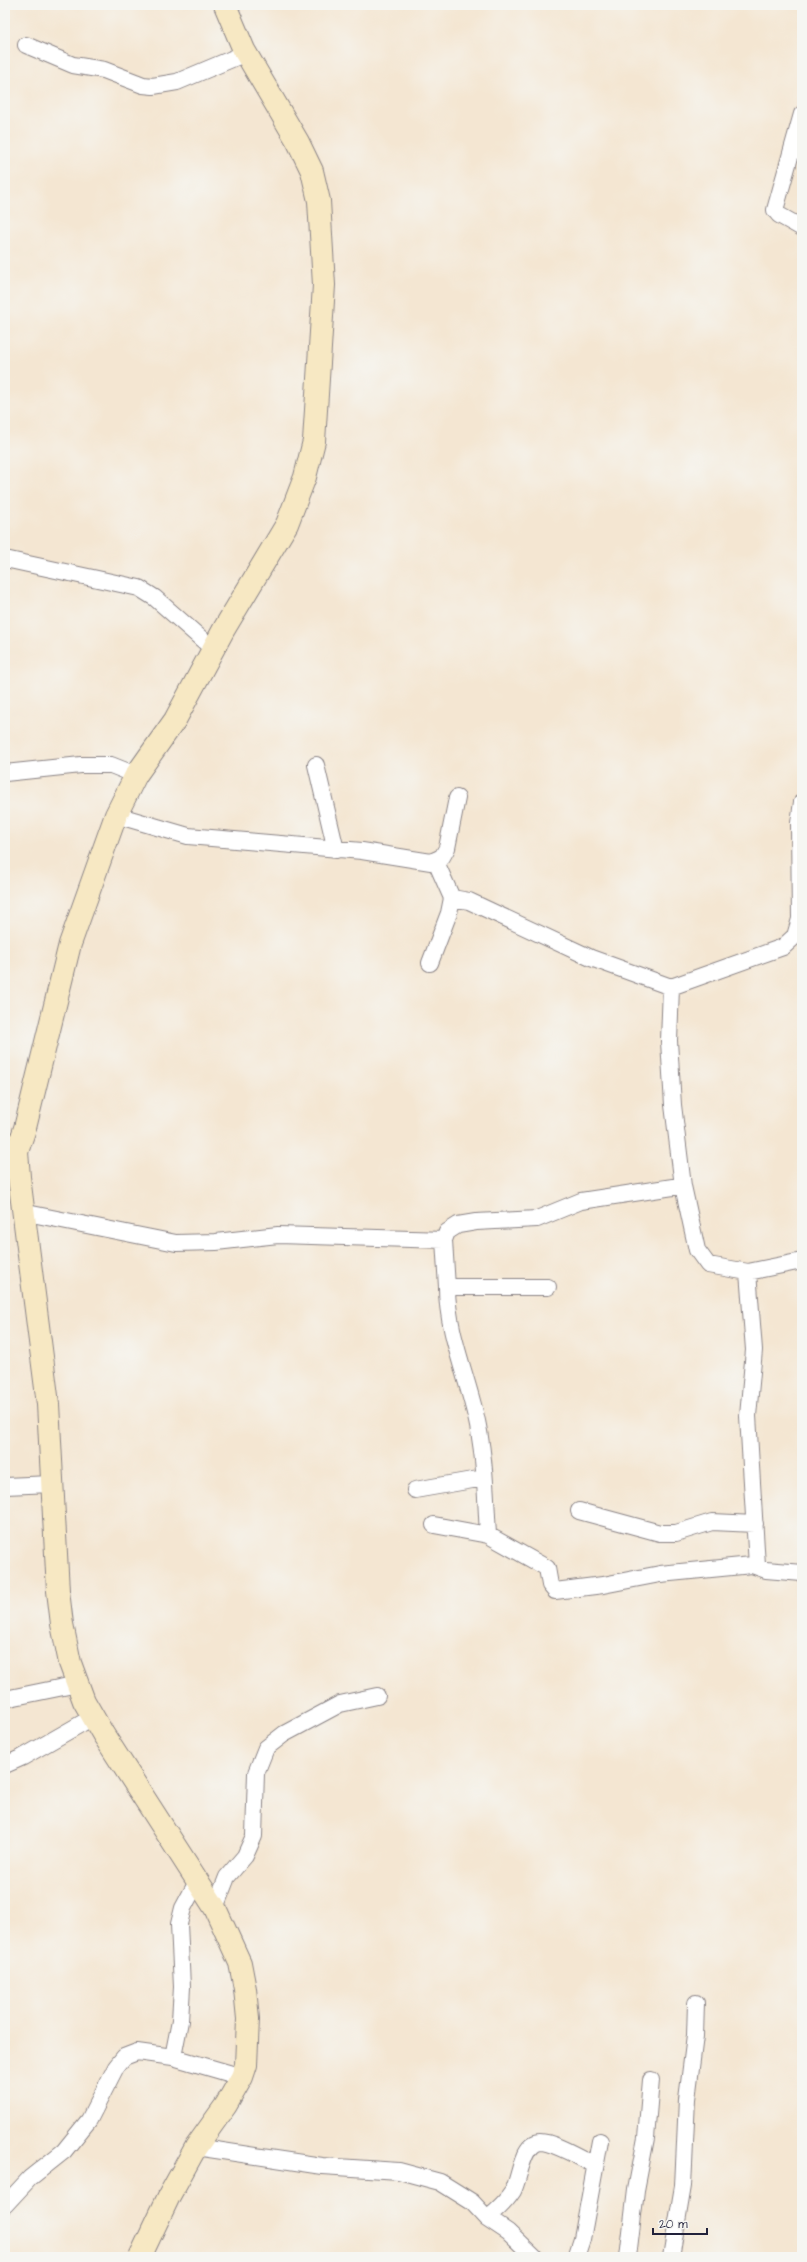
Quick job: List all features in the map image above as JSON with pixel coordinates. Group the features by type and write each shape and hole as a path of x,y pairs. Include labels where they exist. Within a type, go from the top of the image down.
{"street":[{"path":"140,2257 169,2196 196,2147 226,2105 242,2077 246,2065 248,2019 240,1963 215,1908 93,1717 70,1662 62,1624 48,1404 22,1212 11,1150 25,1128 70,944 116,815 136,775 175,720 224,629 287,524 305,477 314,441 324,285 320,201 312,171 298,142 246,53 225,5"},
{"path":"26,44 73,65 104,70 143,85 154,86 177,82 246,53"},
{"path":"802,114 775,210 779,215 802,228"},
{"path":"5,559 139,588 155,598 214,649"},
{"path":"5,773 81,765 111,765 136,775"},
{"path":"316,765 336,850"},
{"path":"116,815 188,836 336,850 436,862 442,857 447,848 456,798"},
{"path":"452,898 470,901 591,958 672,987 783,947 795,936 800,919 799,823 802,802"},
{"path":"430,963 449,913 452,898 436,862"},
{"path":"672,987 669,1041 673,1105 683,1186 697,1250 708,1265 748,1272 802,1261"},
{"path":"488,1535 484,1478 478,1427 450,1317 444,1240 447,1232 458,1225 476,1222 537,1219 581,1201 683,1186"},
{"path":"22,1212 176,1243 216,1242 278,1235 444,1240"},
{"path":"748,1272 754,1350 748,1416 757,1566"},
{"path":"448,1287 548,1286"},
{"path":"415,1490 484,1478"},
{"path":"5,1486 52,1484"},
{"path":"578,1511 660,1533 676,1533 712,1522 755,1524"},
{"path":"434,1525 488,1535 547,1568 550,1586 555,1591 603,1585 660,1574 757,1566 766,1570 802,1573"},
{"path":"5,1699 78,1684"},
{"path":"215,1908 227,1877 245,1856 254,1836 256,1773 266,1748 284,1734 340,1704 376,1696"},
{"path":"5,1765 23,1758 93,1717"},
{"path":"173,2057 180,2022 181,2000 179,1924 183,1908 198,1880"},
{"path":"671,2257 683,2186 687,2099 695,2036 696,2004"},
{"path":"5,2205 30,2178 64,2151 89,2120 116,2067 124,2057 137,2052 173,2057 242,2077"},
{"path":"628,2257 636,2190 646,2138 651,2080"},
{"path":"576,2257 582,2239 600,2141"},
{"path":"487,2218 505,2202 514,2189 528,2148 536,2143 547,2143 595,2165"},
{"path":"196,2147 322,2166 399,2171 440,2182 472,2202 487,2218 508,2232 534,2257"}]}
